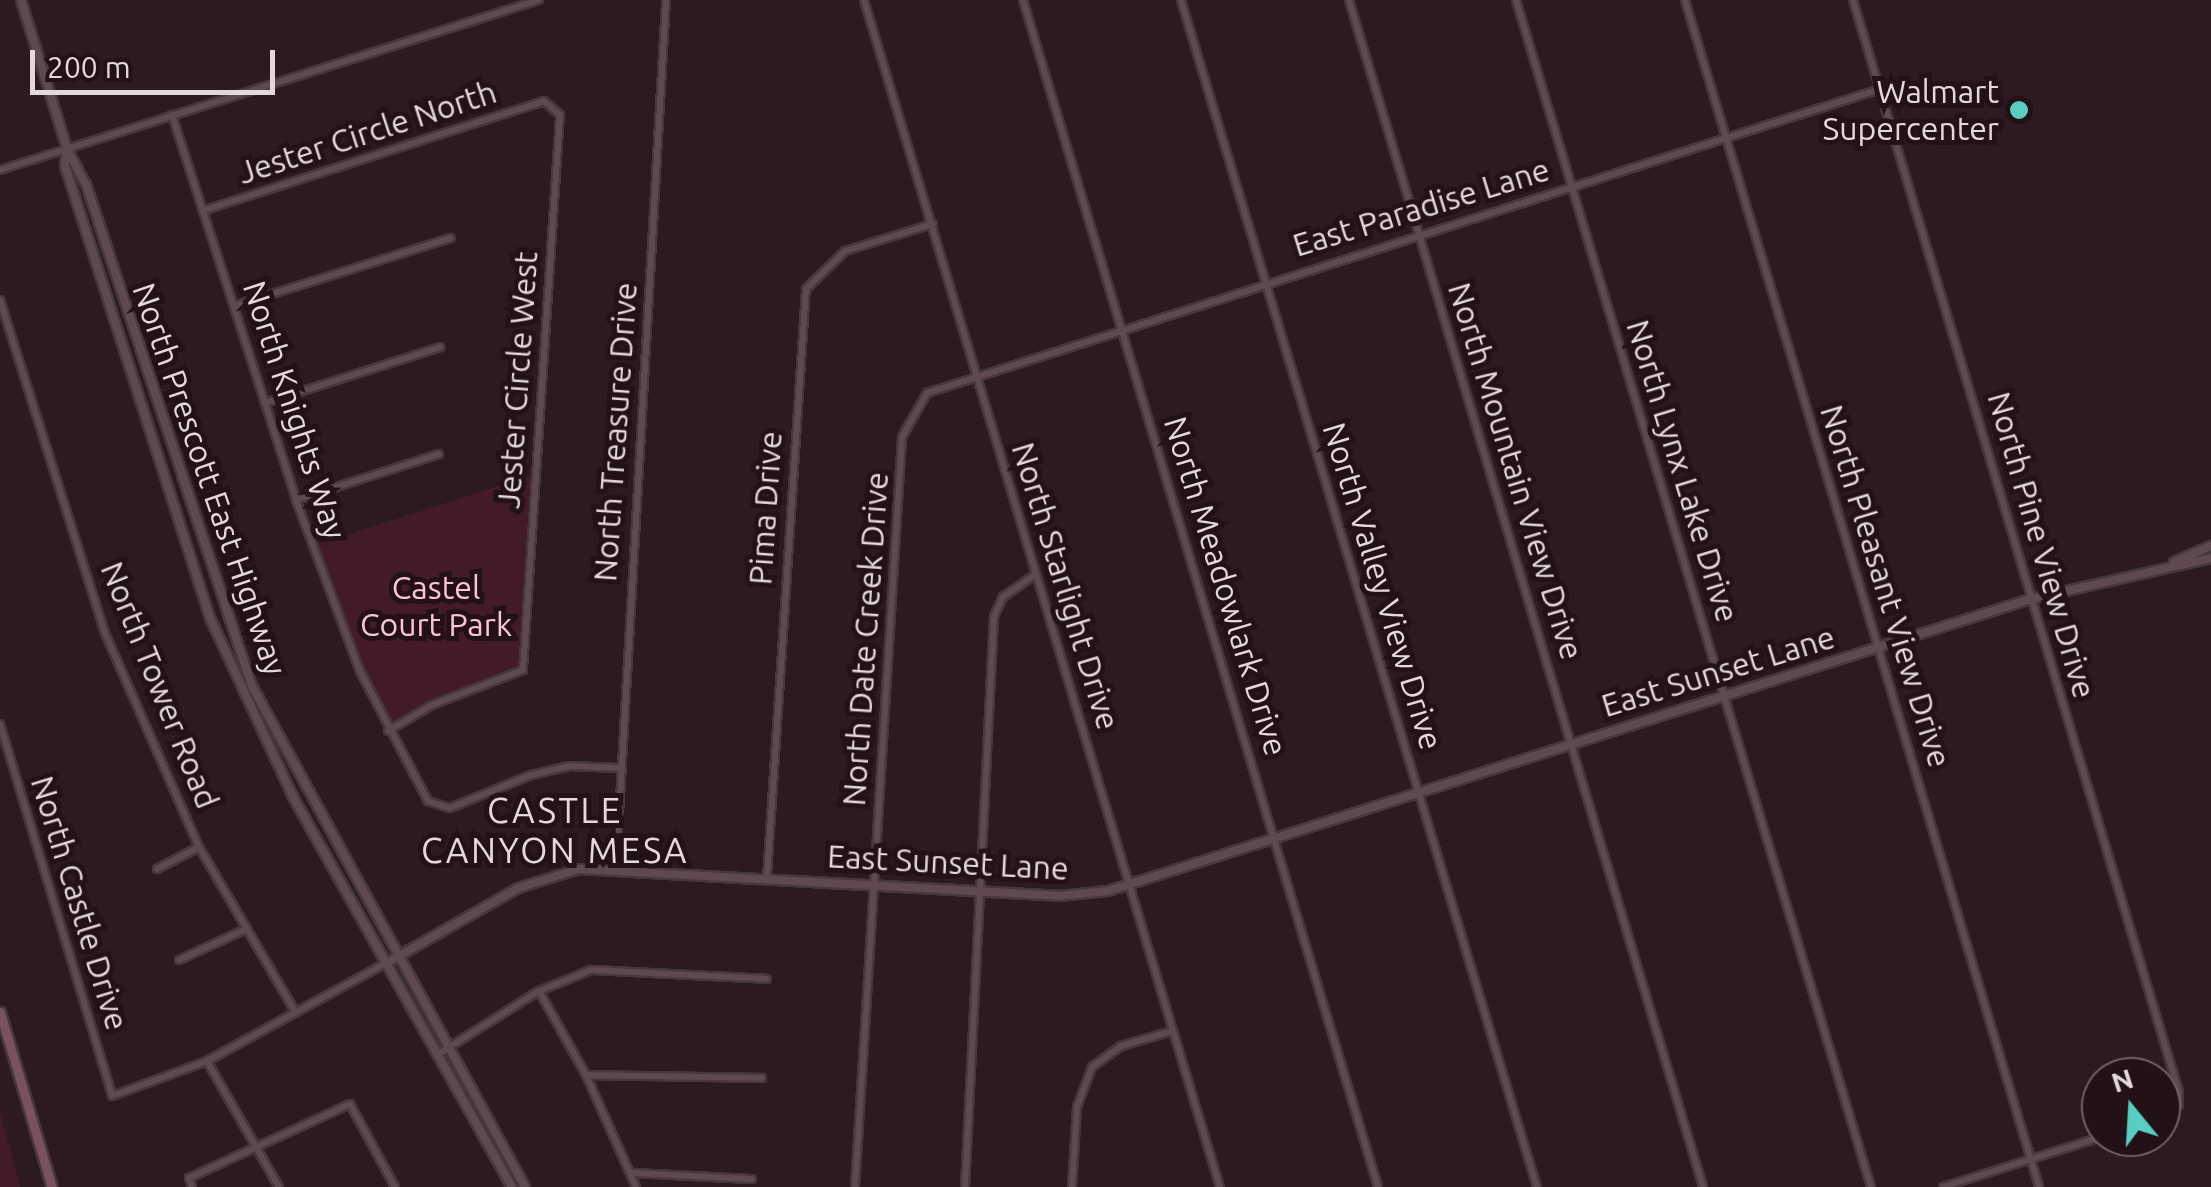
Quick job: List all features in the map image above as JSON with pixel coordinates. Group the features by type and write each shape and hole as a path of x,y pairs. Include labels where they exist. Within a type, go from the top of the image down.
{"main road":[{"path":"0,1012 52,1187"}],"street":[{"name":"North Prescott East Highway","path":"21,0 66,149 86,184 164,434 250,679 512,1187"},
{"path":"0,170 539,0"},
{"name":"North Treasure Drive","path":"616,868 618,768 666,0"},
{"name":"North Starlight Drive","path":"864,0 1220,1187"},
{"name":"North Meadowlark Drive","path":"1024,0 1378,1187"},
{"name":"North Valley View Drive","path":"1182,0 1537,1187"},
{"name":"North Mountain View Drive","path":"1349,0 1703,1187"},
{"name":"North Lynx Lake Drive","path":"1516,0 1871,1187"},
{"name":"North Pleasant View Drive","path":"1685,0 2039,1187"},
{"name":"North Pine View Drive","path":"1854,0 2165,1057"},
{"name":"East Paradise Lane","path":"976,373 1880,89"},
{"name":"Jester Circle North","path":"205,210 544,102"},
{"name":"Jester Circle West","path":"388,732 432,706 523,670 560,115 544,102"},
{"name":"North Knights Way","path":"172,115 296,500 388,732 428,800 450,808 531,774 570,766 618,768"},
{"name":"North Prescott East Highway","path":"66,149 65,166 151,437 238,684 293,798 392,960 450,1046 525,1187"},
{"name":"Pima Drive","path":"767,878 806,290 844,252 933,224"},
{"path":"234,306 451,238"},
{"name":"North Tower Road","path":"0,300 105,632 199,847 296,1013"},
{"path":"265,403 440,347"},
{"name":"North Date Creek Drive","path":"855,1187 902,437 926,392 976,373"},
{"path":"151,437 164,434"},
{"path":"296,500 438,454"},
{"path":"2174,562 2211,546"},
{"path":"2174,562 2211,558"},
{"name":"East Sunset Lane","path":"112,1096 207,1061 518,888 579,869 616,868 1059,896 1129,884 2031,599 2174,562"},
{"path":"965,1187 994,616 1003,596 1036,574"},
{"path":"238,684 250,679"},
{"name":"North Castle Drive","path":"0,724 112,1096"},
{"path":"157,870 199,847"},
{"path":"179,960 246,929"},
{"path":"440,1053 539,991 590,970 767,979"},
{"path":"539,991 586,1075 636,1187"},
{"path":"1072,1187 1077,1107 1092,1067 1121,1046 1172,1031"},
{"path":"207,1061 279,1187"},
{"path":"586,1075 762,1078"},
{"path":"192,1187 189,1178 350,1104 395,1187"},
{"path":"1943,1187 2081,1143"},
{"path":"632,1173 752,1179"}],"green space":[{"name":"Castel Court Park","path":"535,474 523,670 388,731 313,546"},
{"path":"0,1111 20,1187 0,1187"}],"place":[{"name":"Walmart Supercenter","path":"2019,110"}],"district":[{"name":"CASTLE CANYON MESA","path":"555,830"}]}
